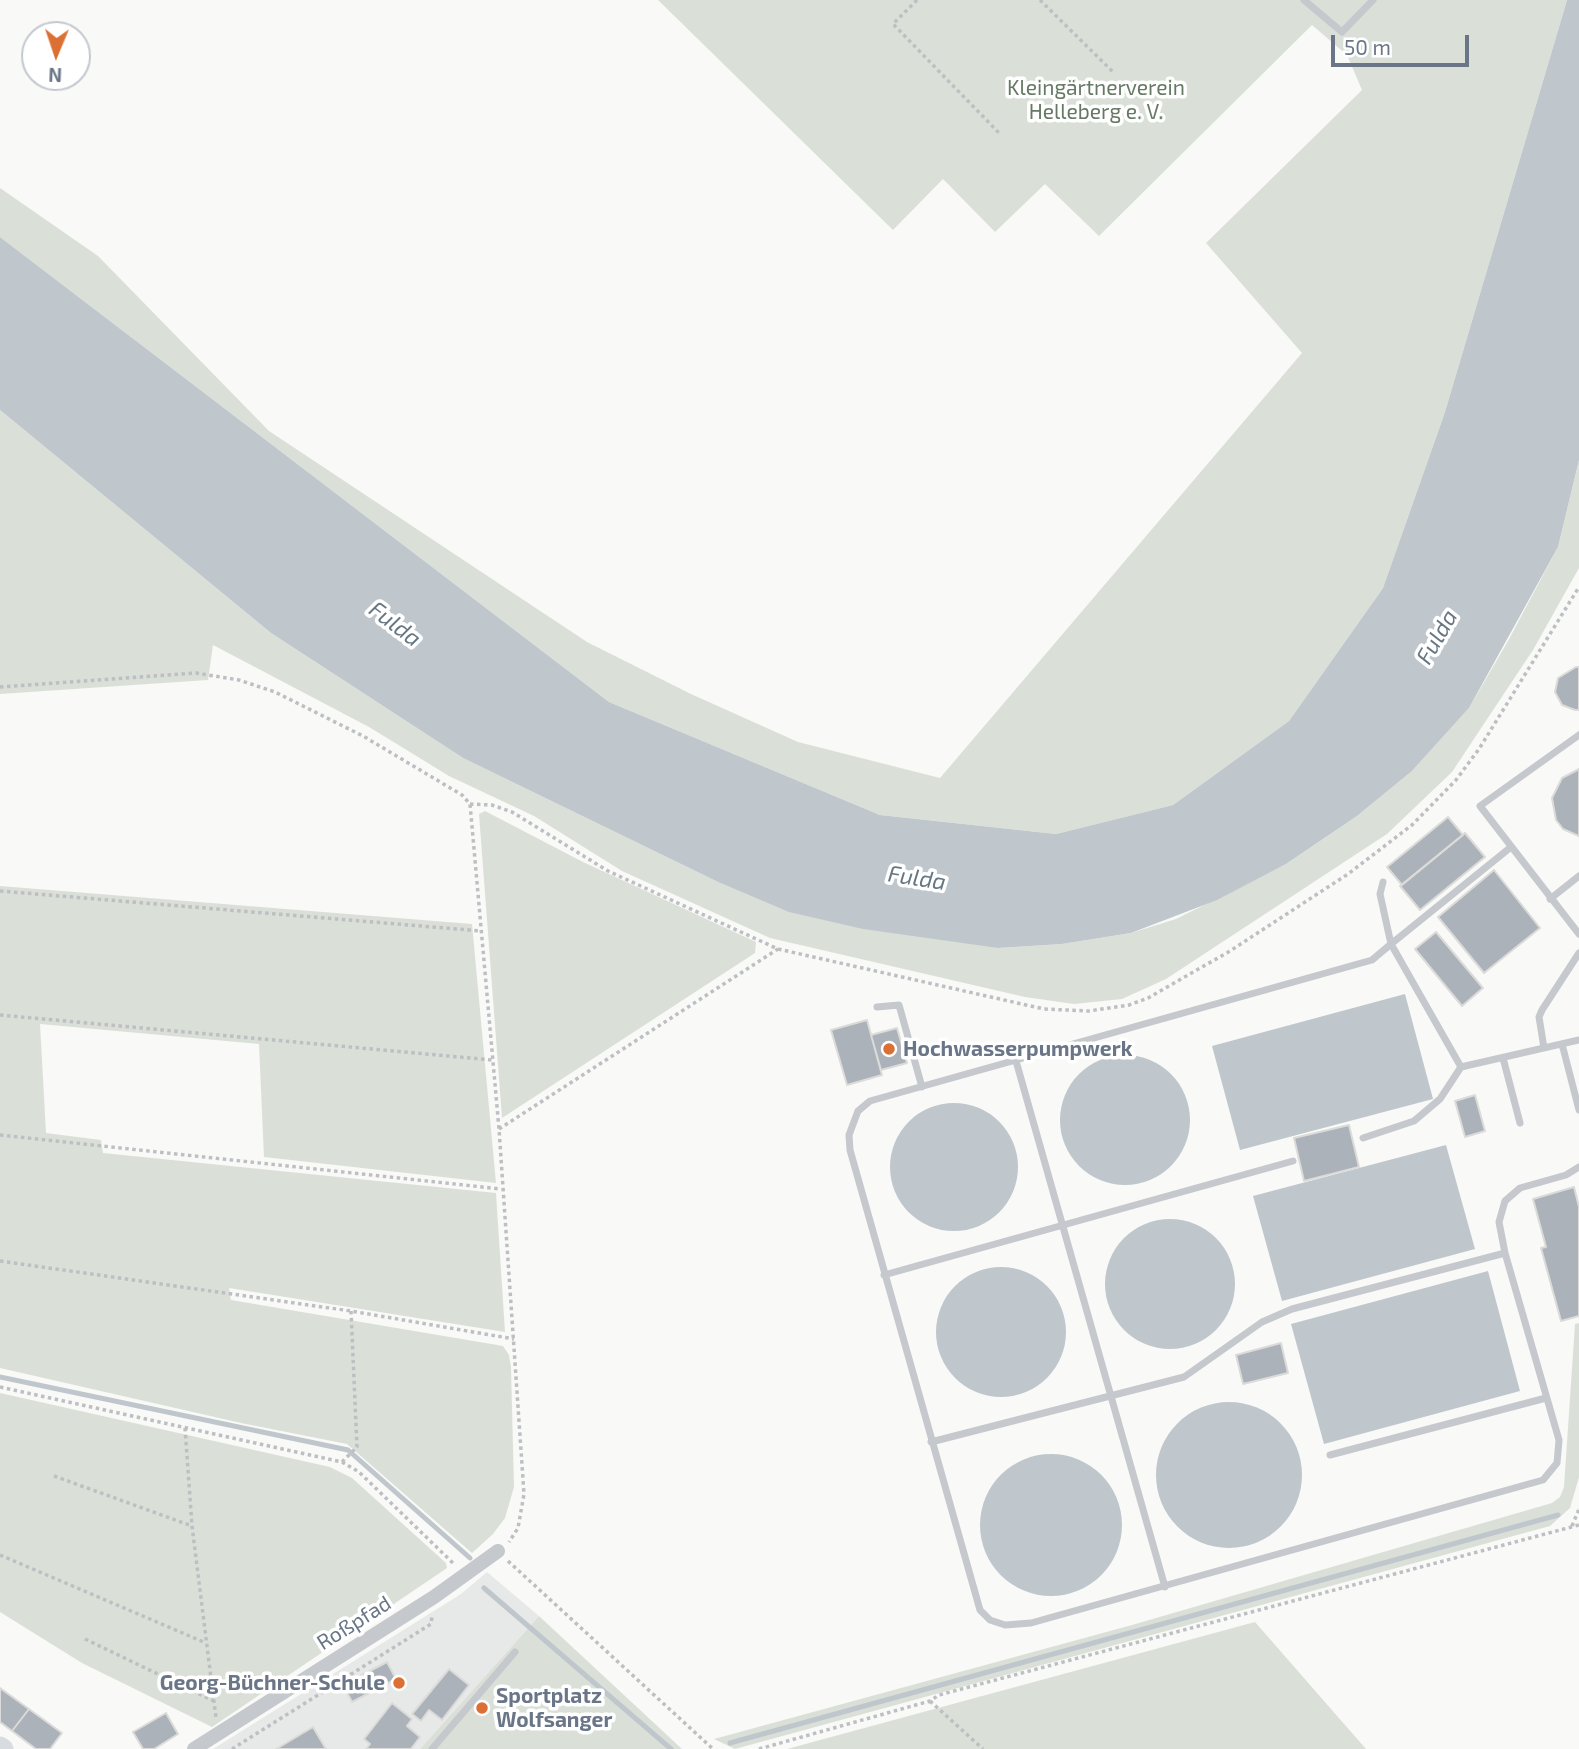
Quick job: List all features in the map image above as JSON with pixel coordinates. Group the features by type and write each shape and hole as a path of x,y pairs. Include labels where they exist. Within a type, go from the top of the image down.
{"street":[{"name":"Roßpfad","path":"194,1749 434,1597 498,1551"}],"lane":[{"path":"1308,1 1342,32 1373,0"},
{"path":"1579,735 1480,806 1579,934"},
{"path":"1511,847 1372,960 870,1101 858,1111 849,1135 850,1150 980,1611 990,1620 1020,1626 1535,1485 1552,1472 1559,1452 1559,1440 1505,1253 1499,1222 1500,1212 1511,1194 1520,1188 1566,1175 1579,1167"},
{"path":"1550,899 1579,876"},
{"path":"1383,883 1380,894 1391,944 1461,1067"},
{"path":"1544,1048 1539,1017 1579,953"},
{"path":"877,1007 900,1005 922,1087"},
{"path":"1363,1138 1414,1121 1440,1099 1461,1067 1579,1041"},
{"path":"1562,1044 1579,1110"},
{"path":"1503,1058 1520,1123"},
{"path":"1016,1060 1164,1587"},
{"path":"884,1275 1293,1161"},
{"path":"931,1442 1184,1377 1262,1322 1292,1310 1505,1253"},
{"path":"1330,1455 1546,1398"},
{"path":"432,1749 515,1652"}],"path":[{"path":"918,0 893,24 1001,135"},
{"path":"1040,0 1114,73"},
{"path":"470,804 492,805 512,812 608,871 778,949 1044,1009 1099,1010 1147,998 1230,951 1348,874 1412,825 1456,780 1479,749 1579,587"},
{"path":"0,687 196,673 239,680 275,692 363,736 462,795 470,804 499,1129 523,1512 511,1541 498,1551 713,1749"},
{"path":"0,891 481,931"},
{"path":"499,1129 778,949"},
{"path":"0,1015 492,1060"},
{"path":"0,1135 501,1189"},
{"path":"0,1261 351,1311 514,1339"},
{"path":"342,1462 357,1447 351,1311"},
{"path":"0,1387 342,1462 359,1472 465,1575"},
{"path":"186,1428 191,1526 218,1734"},
{"path":"54,1476 191,1526"},
{"path":"1572,1526 1579,1509"},
{"path":"759,1749 930,1701 939,1695 1579,1525"},
{"path":"0,1555 206,1643"},
{"path":"232,1749 432,1624 434,1597"},
{"path":"85,1639 214,1701"},
{"path":"930,1701 984,1749"}],"shaded area":[{"name":"Georg-Büchner-Schule","path":"487,1572 539,1616 420,1749 213,1749 461,1594"}],"green space":[{"name":"Kleingärtnerverein Helleberg e. V.","path":"658,0 1567,0 1445,412 1383,588 1289,721 1173,805 1056,834 880,815 609,702 0,237 0,188 98,256 269,431 587,642 691,694 798,742 940,778 1302,353 1206,243 1362,90 1347,55 1312,25 1099,236 1045,184 995,232 943,179 893,230"},
{"path":"0,410 271,633 463,758 716,881 998,948 1062,944 1131,933 1176,919 1286,864 1357,816 1412,771 1469,708 1508,641 1558,547 1579,460 1579,568 1533,650 1452,772 1387,834 1166,979 1122,999 1074,1004 1025,997 770,938 622,871 534,816 449,776 369,727 213,645 208,680 0,694"},
{"path":"485,811 583,862 756,942 755,953 502,1118 479,814"},
{"path":"0,886 472,924 496,1183 264,1157 259,1044 40,1024 46,1133 101,1140 103,1153 496,1193 505,1332 229,1288 231,1300 503,1346 509,1355 511,1367 514,1487 505,1518 493,1534 472,1553 347,1444 241,1423 0,1368"},
{"path":"1579,1323 1579,1477 1570,1508 1550,1526 735,1749 714,1739 1132,1625 1552,1503 1560,1497 1564,1487 1575,1324"},
{"path":"0,1393 330,1467 352,1478 446,1563 447,1568 212,1727 82,1663 0,1612"},
{"path":"539,1616 682,1749 420,1749"},
{"path":"1255,1622 1366,1749 787,1749 938,1708"}],"water":[{"name":"Fulda","path":"1567,0 1579,0 1579,460 1558,547 1469,708 1412,771 1357,816 1286,864 1217,900 1131,933 1062,944 998,948 863,929 789,912 716,881 463,758 271,633 0,410 0,237 609,702 880,815 1056,834 1173,805 1289,721 1383,588 1445,412"},
{"path":"1405,994 1433,1099 1240,1150 1212,1046"},
{"path":"1125,1055 1150,1060 1171,1074 1185,1095 1190,1120 1185,1145 1171,1166 1150,1180 1125,1185 1100,1180 1079,1166 1065,1145 1060,1120 1065,1095 1079,1074 1100,1060"},
{"path":"954,1103 979,1107 1000,1121 1014,1142 1018,1167 1014,1192 1000,1213 979,1227 954,1231 929,1227 908,1213 894,1192 890,1167 894,1142 908,1121 929,1107"},
{"path":"1446,1145 1475,1249 1282,1301 1253,1196"},
{"path":"1170,1219 1195,1224 1216,1238 1230,1259 1235,1284 1230,1309 1216,1330 1195,1344 1170,1349 1145,1344 1124,1330 1110,1309 1105,1284 1110,1259 1124,1238 1145,1224"},
{"path":"1001,1267 1026,1272 1047,1286 1061,1307 1066,1332 1061,1357 1047,1378 1026,1392 1001,1397 976,1392 955,1378 941,1357 936,1332 941,1307 955,1286 976,1272"},
{"path":"1488,1271 1520,1391 1324,1444 1291,1324"},
{"path":"1229,1402 1257,1408 1280,1424 1296,1447 1302,1475 1296,1503 1280,1526 1257,1542 1229,1548 1201,1542 1178,1526 1162,1503 1156,1475 1162,1447 1178,1424 1201,1408"},
{"path":"1051,1454 1078,1459 1101,1475 1117,1498 1122,1525 1117,1552 1101,1575 1078,1591 1051,1596 1024,1591 1001,1575 985,1552 980,1525 985,1498 1001,1475 1024,1459"}],"building":[{"path":"1579,667 1579,710 1562,705 1555,692 1558,678"},
{"path":"1579,769 1579,836 1563,829 1556,820 1552,798 1562,778"},
{"path":"1448,817 1463,835 1402,885 1387,867"},
{"path":"1465,833 1485,857 1420,910 1400,886"},
{"path":"1494,870 1540,928 1484,973 1438,917"},
{"path":"1436,932 1483,988 1462,1006 1415,949"},
{"path":"867,1020 882,1075 847,1085 831,1030"},
{"name":"Hochwasserpumpwerk","path":"897,1028 907,1063 881,1070 871,1035"},
{"path":"1475,1095 1485,1131 1465,1137 1455,1101"},
{"path":"1349,1125 1359,1167 1304,1181 1294,1138"},
{"path":"1574,1187 1579,1207 1579,1316 1561,1321 1541,1248 1546,1247 1533,1199"},
{"path":"1281,1343 1288,1373 1243,1384 1236,1355"},
{"path":"387,1662 396,1679 352,1702 343,1685"},
{"path":"449,1669 469,1685 442,1720 429,1710 421,1721 412,1714"},
{"path":"0,1688 29,1709 12,1731 0,1722"},
{"path":"392,1703 412,1719 407,1726 420,1737 411,1749 366,1749 370,1744 364,1739"},
{"path":"29,1709 62,1733 50,1749 36,1749 12,1731"},
{"path":"166,1713 178,1734 154,1749 143,1749 133,1732"},
{"path":"313,1727 326,1749 276,1749"}],"waterway":[{"path":"0,1377 348,1450 470,1558"},
{"path":"730,1743 1558,1515"},
{"path":"484,1588 671,1749"}],"place":[{"name":"Hochwasserpumpwerk","path":"889,1049"},
{"name":"Georg-Büchner-Schule","path":"399,1683"},
{"name":"Sportplatz Wolfsanger","path":"482,1708"}]}
